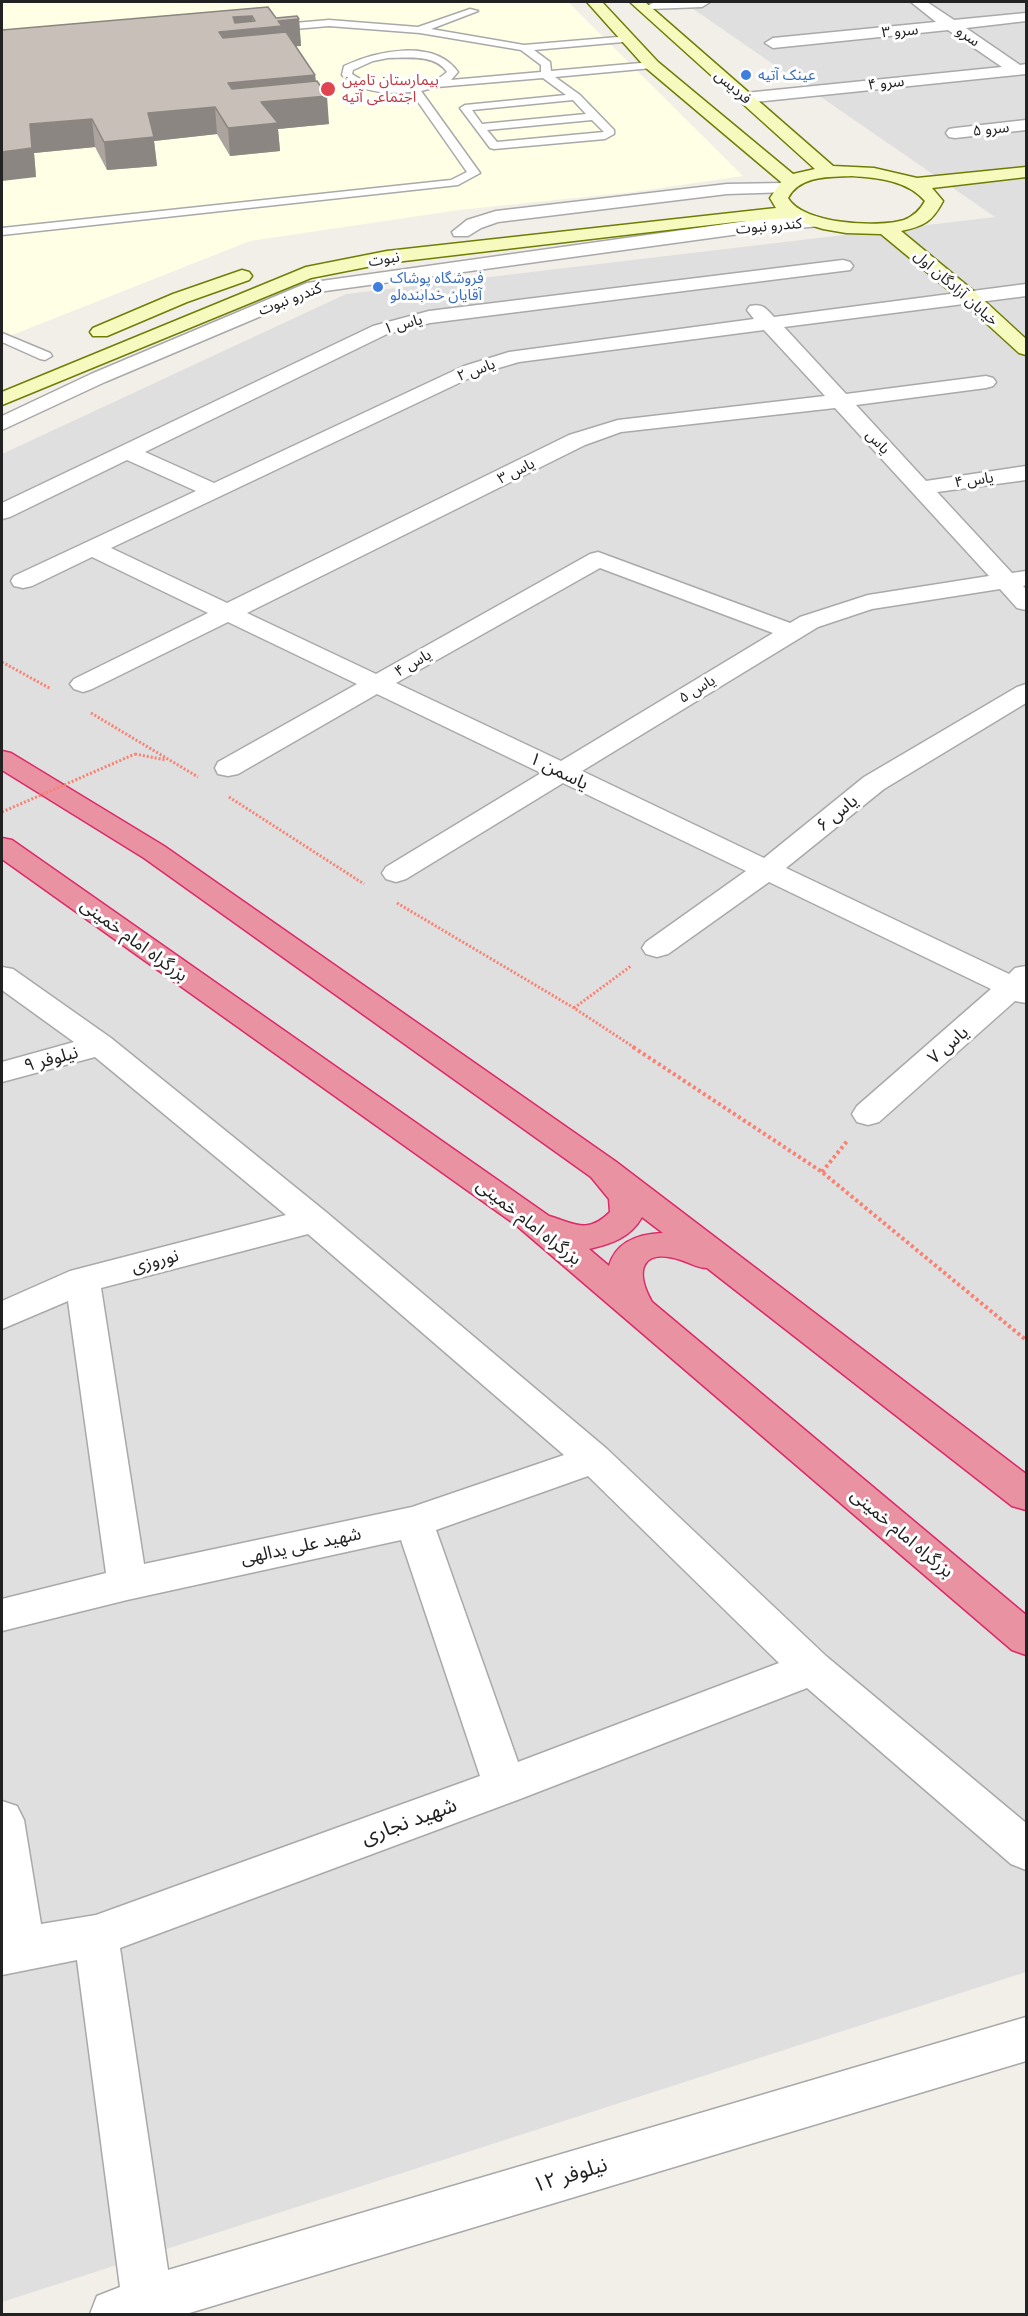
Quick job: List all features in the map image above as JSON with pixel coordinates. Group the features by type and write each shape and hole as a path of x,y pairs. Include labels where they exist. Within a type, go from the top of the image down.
{"highway":[{"path":"2,759 154,852 603,1169 1026,1495"},
{"name":"بزرگراه امام خمینی","path":"2,846 528,1217 1026,1638"},
{"path":"528,1217 572,1238 590,1237 606,1232 620,1223 628,1213 628,1203 603,1169"},
{"path":"643,1316 628,1295 622,1273 628,1259 648,1245 676,1245 692,1249 739,1274"}],"main road":[{"path":"594,2 652,65 786,195 814,222 837,227 885,228 923,218 932,210 934,201 928,192 915,184 875,173 829,172 786,195"},
{"name":"فردیس","path":"637,2 829,172"},
{"path":"915,184 1026,172"},
{"path":"934,201 1026,187"},
{"name":"نبوت","path":"287,261 371,242 750,197 786,195"},
{"name":"نبوت","path":"2,399 306,273 399,256 735,216 786,195"},
{"name":"خیابان آزادگان اول","path":"885,228 969,297 1026,349"},
{"path":"86,338 180,298 255,271"},
{"path":"23,365 65,347"}],"street":[{"path":"655,6 702,2"},
{"name":"سرو","path":"918,2 1022,69"},
{"name":"سرو ۳","path":"773,43 1026,17"},
{"name":"سرو ۴","path":"745,98 1022,69"},
{"name":"سرو ۵","path":"955,133 1026,125"},
{"name":"کندرو نبوت","path":"2,423 98,378 314,287 761,225 814,222"},
{"name":"یاس ۱","path":"2,512 380,330 429,317 843,266"},
{"name":"یاس","path":"729,280 921,488 1016,579 1026,603"},
{"name":"یاس ۲","path":"22,581 471,370 516,356 1026,290"},
{"name":"یاس ۳","path":"83,684 577,440 618,426 986,382"},
{"path":"127,452 214,491"},
{"name":"یاس ۴","path":"921,488 1026,472"},
{"name":"یاسمن ۱","path":"92,548 766,870 1022,985"},
{"name":"یاس ۴","path":"228,768 598,559 792,632"},
{"name":"یاس ۵","path":"396,873 809,622 868,602 1016,579"},
{"name":"یاس ۶","path":"657,948 766,870 874,783 1026,692"},
{"path":"2,976 100,1045 314,1220 594,1459 812,1668 1026,1850"},
{"name":"یاس ۷","path":"868,1114 1022,985"},
{"name":"نیلوفر ۹","path":"2,1072 100,1045"},
{"name":"نوروزی","path":"2,1313 82,1280 314,1220"},
{"path":"82,1280 127,1584"},
{"name":"شهید علی یدالهی","path":"2,1615 127,1584 414,1522 594,1459"},
{"path":"414,1522 505,1786"},
{"name":"شهید نجاری","path":"12,1951 96,1936 505,1786 812,1668"},
{"path":"2,1820 12,1951"},
{"path":"96,1936 131,2308"},
{"name":"نیلوفر ۱۲","path":"131,2308 1026,2039"}],"lane":[{"path":"420,30 473,11"},
{"path":"261,28 336,23 420,30 524,48 630,39"},
{"path":"524,48 546,64 546,75"},
{"path":"509,78 450,66 425,56 388,55 363,60 348,68 346,75 352,81 365,86 382,89 414,89 437,84 546,75 652,65"},
{"path":"437,84 448,79 453,72 450,66"},
{"path":"546,75 576,97 610,132 605,136 494,146 465,108 576,97"},
{"path":"2,232 454,183 474,173 414,89"},
{"path":"480,128 595,116"},
{"path":"2,338 45,356"}],"path":[{"path":"2,662 57,693"},
{"path":"87,711 199,778"},
{"path":"2,812 135,754 159,758 177,765"},
{"path":"228,796 372,888"},
{"path":"392,900 574,1008 822,1172 1026,1340"},
{"path":"574,1008 657,948"},
{"path":"822,1172 868,1114"}],"shaded area":[{"name":"بیمارستان تامین اجتماعی آتیه","path":"2,2 568,2 743,176 633,192 459,210 250,241 2,339"},
{"path":"683,2 1026,2 1026,1972 2,2302 2,454 346,294 995,217"}],"building":[{"path":"268,7 276,18 297,16 299,19 278,21 282,26 219,32 223,38 286,32 315,75 228,83 232,89 317,81 327,96 261,102 278,123 228,128 215,107 148,113 154,137 104,142 92,119 30,124 32,148 2,152 2,30","holes":["252,16 255,21 235,23 233,17"]}],"place":[{"name":"عینک آتیه","path":"746,75"},
{"name":"بیمارستان تامین اجتماعی آتیه","path":"328,89"},
{"name":"فروشگاه پوشاک آقایان خدابنده‌لو","path":"378,287"}]}
